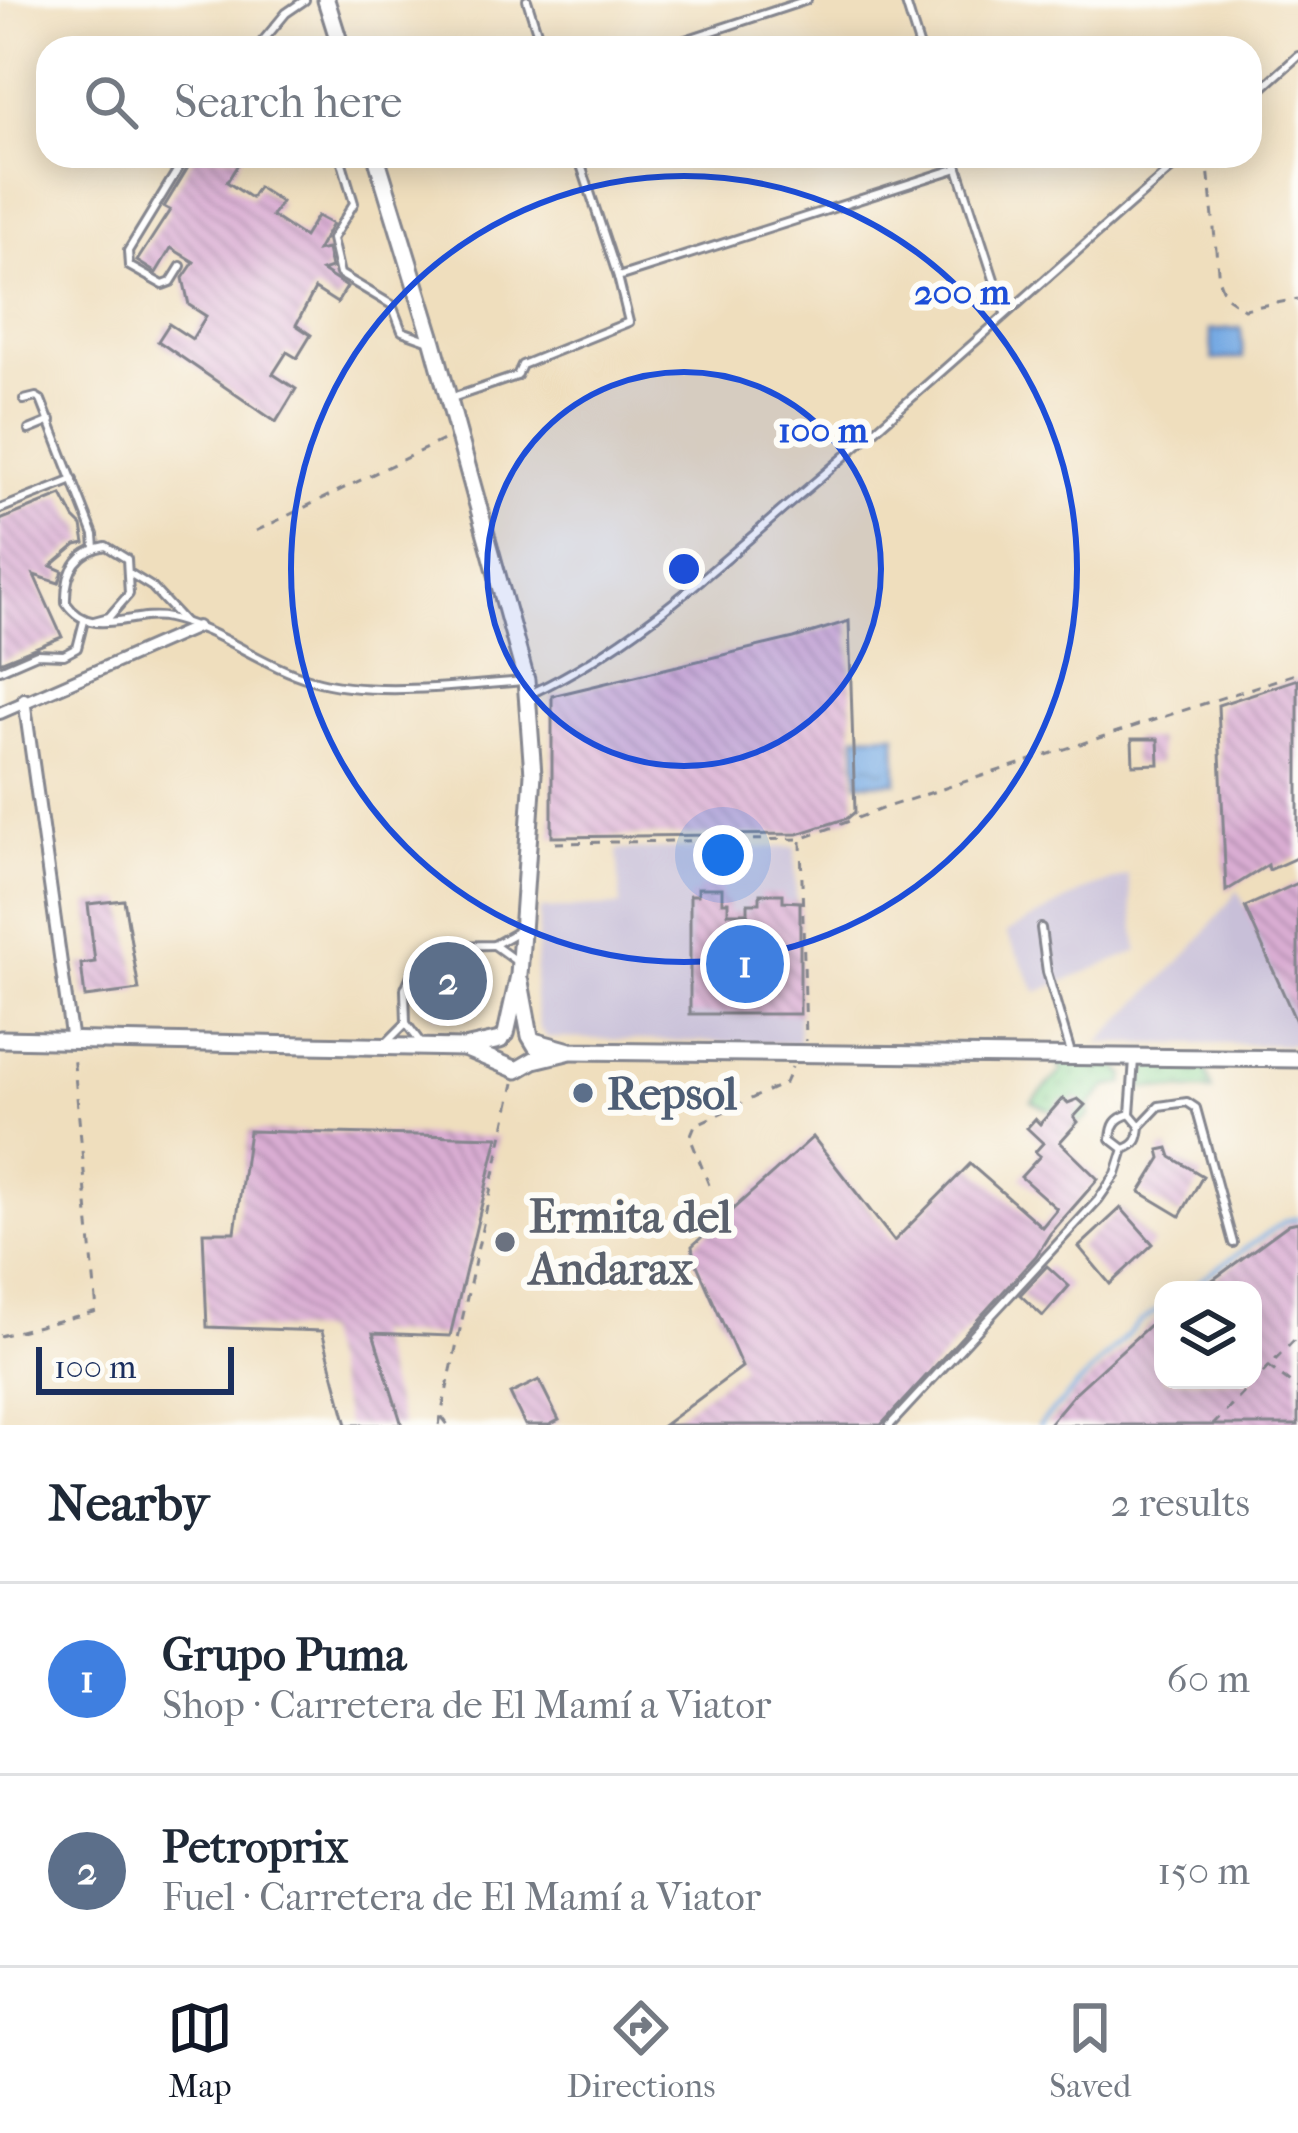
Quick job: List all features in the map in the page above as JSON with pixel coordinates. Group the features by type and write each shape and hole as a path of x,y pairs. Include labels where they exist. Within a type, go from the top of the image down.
{"street":[{"path":"326,0 337,36"},
{"path":"384,168 527,687 533,774 520,970 497,1053 510,1067"},
{"path":"0,713 192,626"},
{"path":"24,699 72,1042"},
{"path":"520,970 534,1060"},
{"path":"0,1039 464,1048 517,1030 570,1051"},
{"path":"464,1048 510,1067 570,1051 1298,1060"}],"lane":[{"path":"267,36 286,13 305,0"},
{"path":"527,0 538,36"},
{"path":"698,36 807,0"},
{"path":"905,0 916,36"},
{"path":"1262,88 1298,56"},
{"path":"179,168 128,251 129,266 163,285 171,282 181,266"},
{"path":"344,168 354,203 332,239 340,274 392,305 402,331 433,342"},
{"path":"449,399 518,376 523,365 629,322 582,168"},
{"path":"618,277 958,168 1005,313"},
{"path":"94,621 121,608 129,594 127,559 106,546 77,559 65,587 66,603 84,620 116,624 156,617 192,626 308,680 349,688 527,687 566,677 639,632 893,416 1172,168"},
{"path":"24,400 41,400 95,548"},
{"path":"29,430 50,422"},
{"path":"0,509 73,480"},
{"path":"130,574 152,587 192,626"},
{"path":"0,670 37,654 64,655 77,648 84,620"},
{"path":"1041,928 1047,972 1072,1056"},
{"path":"424,1048 406,1023 407,977 445,946 494,945 522,929"},
{"path":"494,945 520,970"},
{"path":"420,962 441,992 450,996 464,986 466,978 445,946"},
{"path":"434,981 457,965"},
{"path":"382,1048 406,1023"},
{"path":"1134,1056 1130,1114 1140,1126"},
{"path":"1124,1149 1133,1147 1140,1126 1159,1106 1187,1102 1196,1108 1233,1243"},
{"path":"1124,1149 1112,1139 1112,1125 1130,1114"},
{"path":"890,1425 1097,1200 1116,1174 1124,1149"}],"path":[{"path":"1208,168 1219,281 1225,296 1244,309 1298,299"},
{"path":"256,531 458,433"},
{"path":"555,843 801,839 1298,674"},
{"path":"709,1185 690,1137 695,1125 785,1083 798,1054 801,839"},
{"path":"0,1336 97,1311 72,1042"},
{"path":"439,1425 507,1131 510,1067"},
{"path":"1213,1425 1298,1336"},
{"path":"1267,1365 1298,1389"},
{"path":"441,1415 448,1425"}],"shaded area":[{"path":"795,847 799,1044 548,1038 539,1028 534,991 540,909 621,906 617,850"},
{"path":"1128,875 1138,951 1037,992 1006,933 1086,890"},
{"path":"1238,890 1298,1026 1298,1045 1098,1043 1193,948"},
{"path":"464,951 483,977 477,994 437,1017 413,984 419,970 447,952"}],"green space":[{"path":"1057,1064 1115,1065 1125,1074 1124,1084 1107,1087 1089,1105 1089,1116 1071,1130 1032,1101 1062,1071"},
{"path":"1150,1066 1205,1066 1212,1091 1143,1088 1143,1075"}],"water":[{"path":"1241,328 1243,358 1213,360 1210,330"},
{"path":"896,734 897,782 858,783 856,735"}],"building":[{"path":"188,168 236,168 227,182 251,198 258,187 281,202 272,216 304,237 317,216 332,224 317,251 327,249 331,268 322,271 347,287 337,303 315,289 296,325 311,335 297,358 287,352 273,374 296,389 276,422 158,341 169,324 192,339 206,316 189,305 183,278 194,262 171,248 156,273 137,261 170,210 164,207"},
{"path":"62,495 82,526 85,543 51,566 63,571 59,583 34,575 62,637 0,662 0,520"},
{"path":"849,621 855,812 848,818 798,834 552,837 552,696"},
{"path":"1298,679 1298,857 1269,870 1268,865 1226,891 1218,705"},
{"path":"1132,739 1158,739 1159,764 1133,765"},
{"path":"1298,883 1298,1026 1245,907"},
{"path":"698,888 722,888 728,913 748,913 748,903 760,903 760,894 783,894 783,901 800,902 800,1014 690,1014 690,895 698,895"},
{"path":"124,900 139,990 85,997 81,964 95,962 88,904"},
{"path":"1063,1098 1085,1105 1074,1117 1078,1122 1060,1142 1098,1179 1036,1256 881,1425 664,1425 742,1367 692,1246 813,1137 894,1241 970,1164 1042,1227 1057,1209 1021,1177 1040,1156 1035,1152 1043,1143 1027,1128 1035,1119 1040,1124"},
{"path":"249,1131 498,1137 450,1336 373,1333 402,1425 347,1425 322,1331 207,1327 203,1232 235,1232"},
{"path":"1168,1148 1171,1157 1203,1176 1180,1216 1140,1192 1161,1158 1159,1150"},
{"path":"1121,1208 1153,1244 1110,1284 1079,1247"},
{"path":"1298,1222 1298,1425 1048,1425 1075,1393 1154,1321 1154,1389 1262,1389 1262,1281 1211,1281"},
{"path":"1047,1266 1069,1286 1043,1316 1020,1295"},
{"path":"539,1380 559,1420 525,1425 510,1394"}],"waterway":[{"path":"1199,1281 1285,1221 1298,1218"},
{"path":"1039,1425 1154,1312"}],"place":[{"name":"Grupo Puma","path":"745,964"},
{"name":"Petroprix","path":"448,981"},
{"name":"Repsol","path":"583,1093"},
{"name":"Ermita del Andarax","path":"505,1242"}]}
